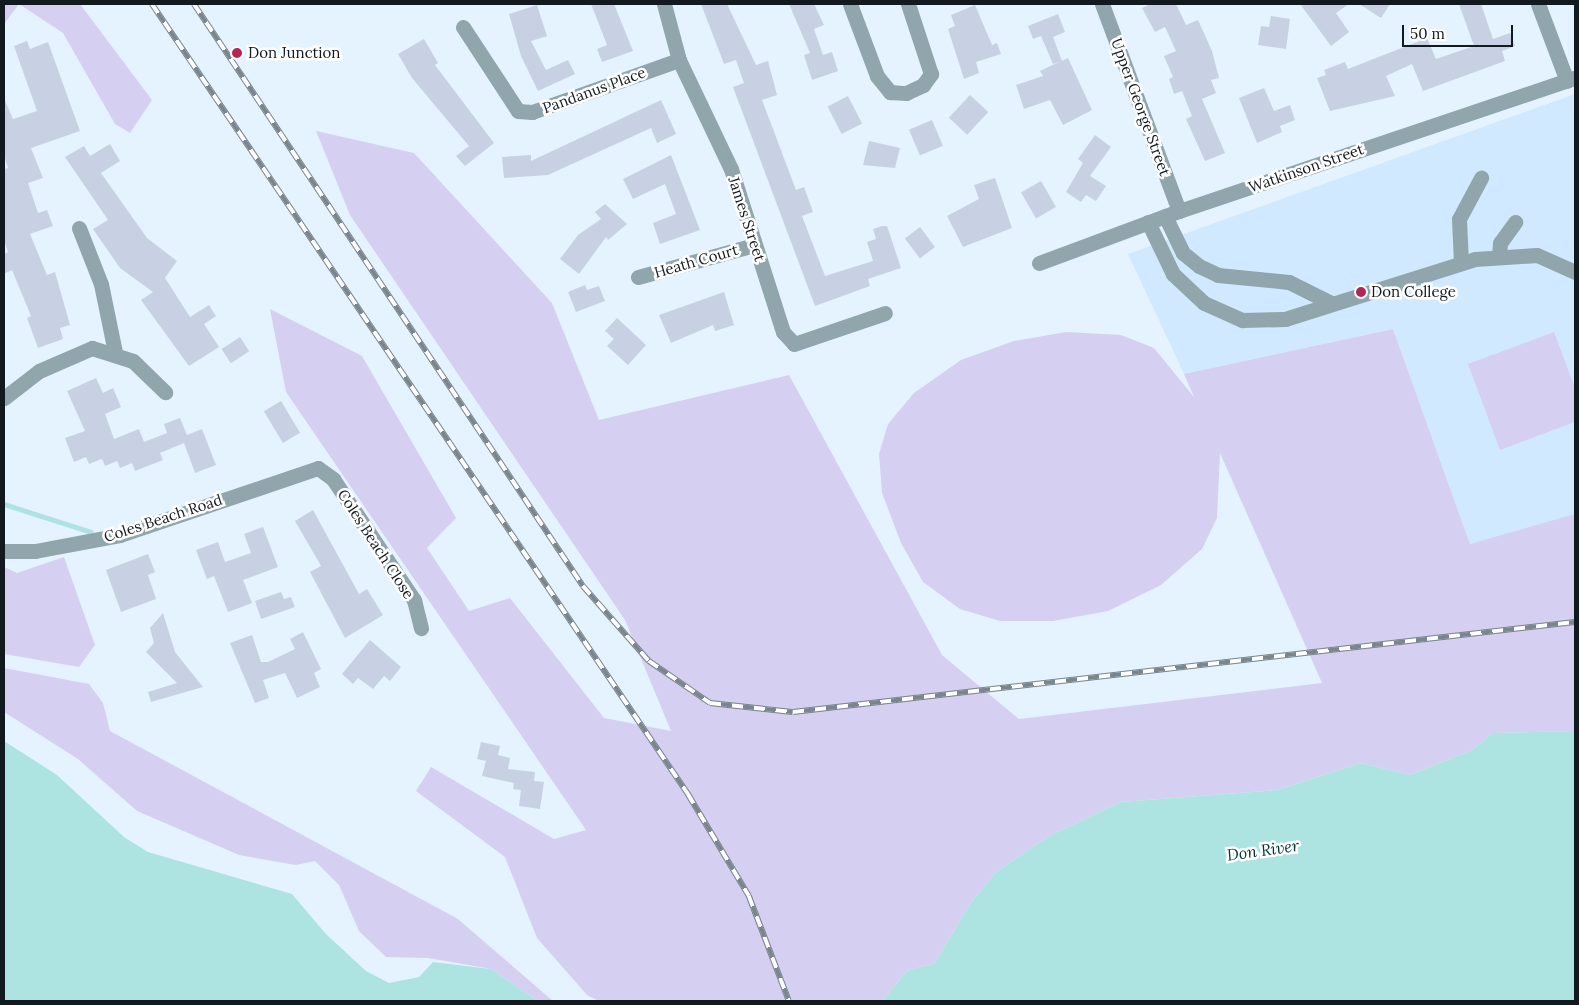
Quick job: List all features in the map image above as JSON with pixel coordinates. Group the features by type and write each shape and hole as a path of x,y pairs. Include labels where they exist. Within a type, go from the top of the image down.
{"street":[{"name":"James Street","path":"664,4 679,60 731,169 783,332 794,344 885,313"},
{"path":"850,4 877,76 890,92 906,92 923,85 931,74 908,4"},
{"name":"Upper George Street","path":"1102,4 1172,214 1183,254 1199,266 1218,275 1289,282 1331,302"},
{"path":"1538,4 1571,80"},
{"name":"Pandanus Place","path":"464,27 518,111 532,112 679,60"},
{"name":"Watkinson Street","path":"1039,263 1148,222 1571,80"},
{"path":"1461,263 1459,219 1481,178"},
{"path":"1148,222 1173,274 1204,303 1225,313 1259,322 1285,319 1331,302 1461,263 1499,257 1537,255 1575,272"},
{"path":"1499,257 1500,243 1515,222"},
{"path":"79,228 101,284 115,352"},
{"name":"Heath Court","path":"638,278 754,245"},
{"path":"4,398 39,371 92,348 115,352 133,361 165,392"},
{"name":"Coles Beach Road","path":"4,551 35,551 120,535 318,468"},
{"name":"Coles Beach Close","path":"318,468 333,479 414,600 421,628"}],"shaded area":[{"path":"4,4 19,4 4,24"},
{"path":"19,4 80,4 152,100 130,133 115,124 63,33"},
{"name":"Don College","path":"1575,94 1575,523 1470,544 1393,329 1184,374 1128,254"},
{"path":"316,131 414,153 552,303 599,420 789,375 942,655 1019,719 1322,683 1220,453 1217,518 1202,549 1161,585 1108,611 1053,621 1000,621 960,609 923,582 901,543 882,493 879,454 888,424 914,393 961,360 1014,341 1066,332 1121,335 1154,348 1194,397 1184,374 1393,329 1470,544 1575,514 1575,731 1493,733 1472,750 1410,775 1361,763 1277,790 1121,802 1049,836 996,872 970,904 935,963 907,971 882,1001 599,1001 587,995 537,938 505,857 416,791 431,767 554,839 586,830 286,392 270,309 362,356 456,518 427,548 469,611 510,598 604,718 671,731 625,620 350,215"},
{"path":"1554,332 1575,388 1575,422 1500,450 1468,364"},
{"path":"64,557 95,645 79,667 4,654 4,567 17,573"},
{"path":"4,668 89,684 103,703 110,731 458,919 553,1001 538,1001 491,969 428,958 386,957 359,931 339,885 315,861 296,865 239,855 137,811 78,759 4,712"}],"water":[{"name":"Don River","path":"1575,731 1575,1001 882,1001 907,971 935,963 970,904 996,872 1049,836 1121,802 1277,790 1361,763 1410,775 1472,750 1493,733"},
{"path":"4,741 57,775 124,837 148,852 292,894 326,934 366,971 389,983 419,977 433,962 491,969 538,1001 4,1001"}],"building":[{"path":"591,4 614,4 633,51 602,62 597,49 607,45"},
{"path":"701,4 727,4 756,65 768,61 777,95 762,100 796,190 804,187 813,212 802,216 825,276 873,261 867,242 876,239 873,229 882,226 887,226 901,268 868,279 870,286 815,306 733,87 744,83 736,60 724,64"},
{"path":"789,4 814,4 824,25 814,29 823,55 832,52 838,71 812,80 804,55 810,53"},
{"path":"1151,4 1176,4 1186,25 1198,20 1212,51 1219,78 1211,80 1216,93 1202,99 1225,153 1205,161 1186,119 1192,116 1182,91 1174,94 1169,79 1173,77 1164,56 1176,51 1165,27 1155,32 1142,8"},
{"path":"1300,4 1349,4 1336,13 1349,32 1331,46"},
{"path":"1359,4 1390,4 1381,18"},
{"path":"1459,4 1481,4 1493,39 1510,33 1515,46 1502,51 1505,61 1423,91 1412,64 1386,76 1395,96 1330,111 1317,78 1326,75 1324,70 1345,62 1348,69 1427,38 1436,59 1474,46"},
{"path":"537,5 547,36 531,41 546,70 568,60 575,74 538,91 521,56 509,14"},
{"path":"975,5 992,45 997,43 1001,54 976,62 979,73 964,79 948,29 955,26 951,15"},
{"path":"1058,14 1065,32 1053,37 1062,61 1068,58 1092,110 1063,125 1050,100 1024,109 1016,85 1043,76 1040,71 1061,61 1053,64 1041,36 1033,39 1028,26"},
{"path":"1271,16 1290,19 1286,49 1258,45 1261,26 1269,27"},
{"path":"424,39 438,63 435,65 494,143 465,166 456,156 469,146 412,78 398,54"},
{"path":"27,41 30,49 48,42 80,131 31,148 43,178 28,183 38,213 47,210 53,226 30,234 47,275 55,272 70,325 60,328 63,339 38,348 27,318 31,316 12,270 4,274 4,254 8,252 4,240 4,169 8,168 4,155 4,98 13,119 37,111 14,46"},
{"path":"1264,88 1274,111 1290,105 1295,120 1280,126 1282,132 1257,143 1239,98"},
{"path":"970,95 988,112 967,135 949,118"},
{"path":"848,96 862,124 842,134 828,106"},
{"path":"661,100 676,134 657,143 651,128 548,175 504,178 502,157 531,155 531,161"},
{"path":"932,120 943,146 920,156 909,130"},
{"path":"1095,135 1111,147 1090,176 1106,186 1096,201 1086,195 1081,202 1066,192 1083,163 1078,159"},
{"path":"869,141 900,148 895,168 863,165"},
{"path":"110,144 120,161 101,173 147,238 177,261 165,278 190,317 209,305 216,316 204,324 219,347 189,366 141,300 153,292 120,268 93,229 108,220 65,157 84,146 90,156"},
{"path":"671,155 700,230 660,244 653,223 676,214 665,184 633,199 623,179"},
{"path":"995,178 1012,228 963,247 947,216 979,199 974,185"},
{"path":"1041,181 1056,207 1036,218 1021,192"},
{"path":"605,204 627,224 608,240 606,237 579,274 560,259 578,235 601,219 595,212"},
{"path":"920,227 935,247 920,258 905,238"},
{"path":"585,285 587,290 599,286 605,301 576,312 568,292"},
{"path":"724,292 734,325 715,331 713,325 671,343 659,315"},
{"path":"617,318 646,345 628,365 607,346 614,339 605,331"},
{"path":"240,337 249,351 231,363 222,349"},
{"path":"96,378 103,393 113,388 121,407 105,414 114,439 139,429 144,442 167,433 164,424 180,418 187,435 202,429 216,465 195,473 184,443 160,453 163,460 135,471 132,463 120,468 117,461 105,466 102,459 89,464 86,457 74,462 65,438 85,431 67,391"},
{"path":"281,401 300,433 283,443 264,411"},
{"path":"313,510 359,594 367,589 383,615 345,638 310,572 321,566 295,521"},
{"path":"263,527 278,567 243,580 252,603 228,612 214,576 207,579 196,550 218,542 225,562 251,553 244,534"},
{"path":"148,554 155,572 148,575 156,599 121,612 106,570"},
{"path":"281,592 284,599 291,597 295,607 261,619 255,601"},
{"path":"163,613 175,652 203,687 151,702 148,692 177,683 146,652 154,643 150,628"},
{"path":"303,632 321,669 314,673 320,687 297,698 285,673 263,680 269,698 255,703 230,643 252,635 261,662 268,662 295,649 290,639"},
{"path":"370,640 401,667 390,681 384,676 373,689 358,678 353,684 342,674"},
{"path":"481,742 500,746 498,755 510,758 508,769 535,772 534,781 544,782 540,809 519,806 521,790 513,789 514,783 482,776 486,761 477,759"}],"waterway":[{"path":"4,504 91,532"}],"railway":[{"path":"152,4 688,794 749,896 789,1001"},
{"path":"194,4 583,586 649,661 710,703 793,712 1575,622"}],"place":[{"name":"Don Junction","path":"237,53"},
{"name":"Don College","path":"1361,292"}]}
